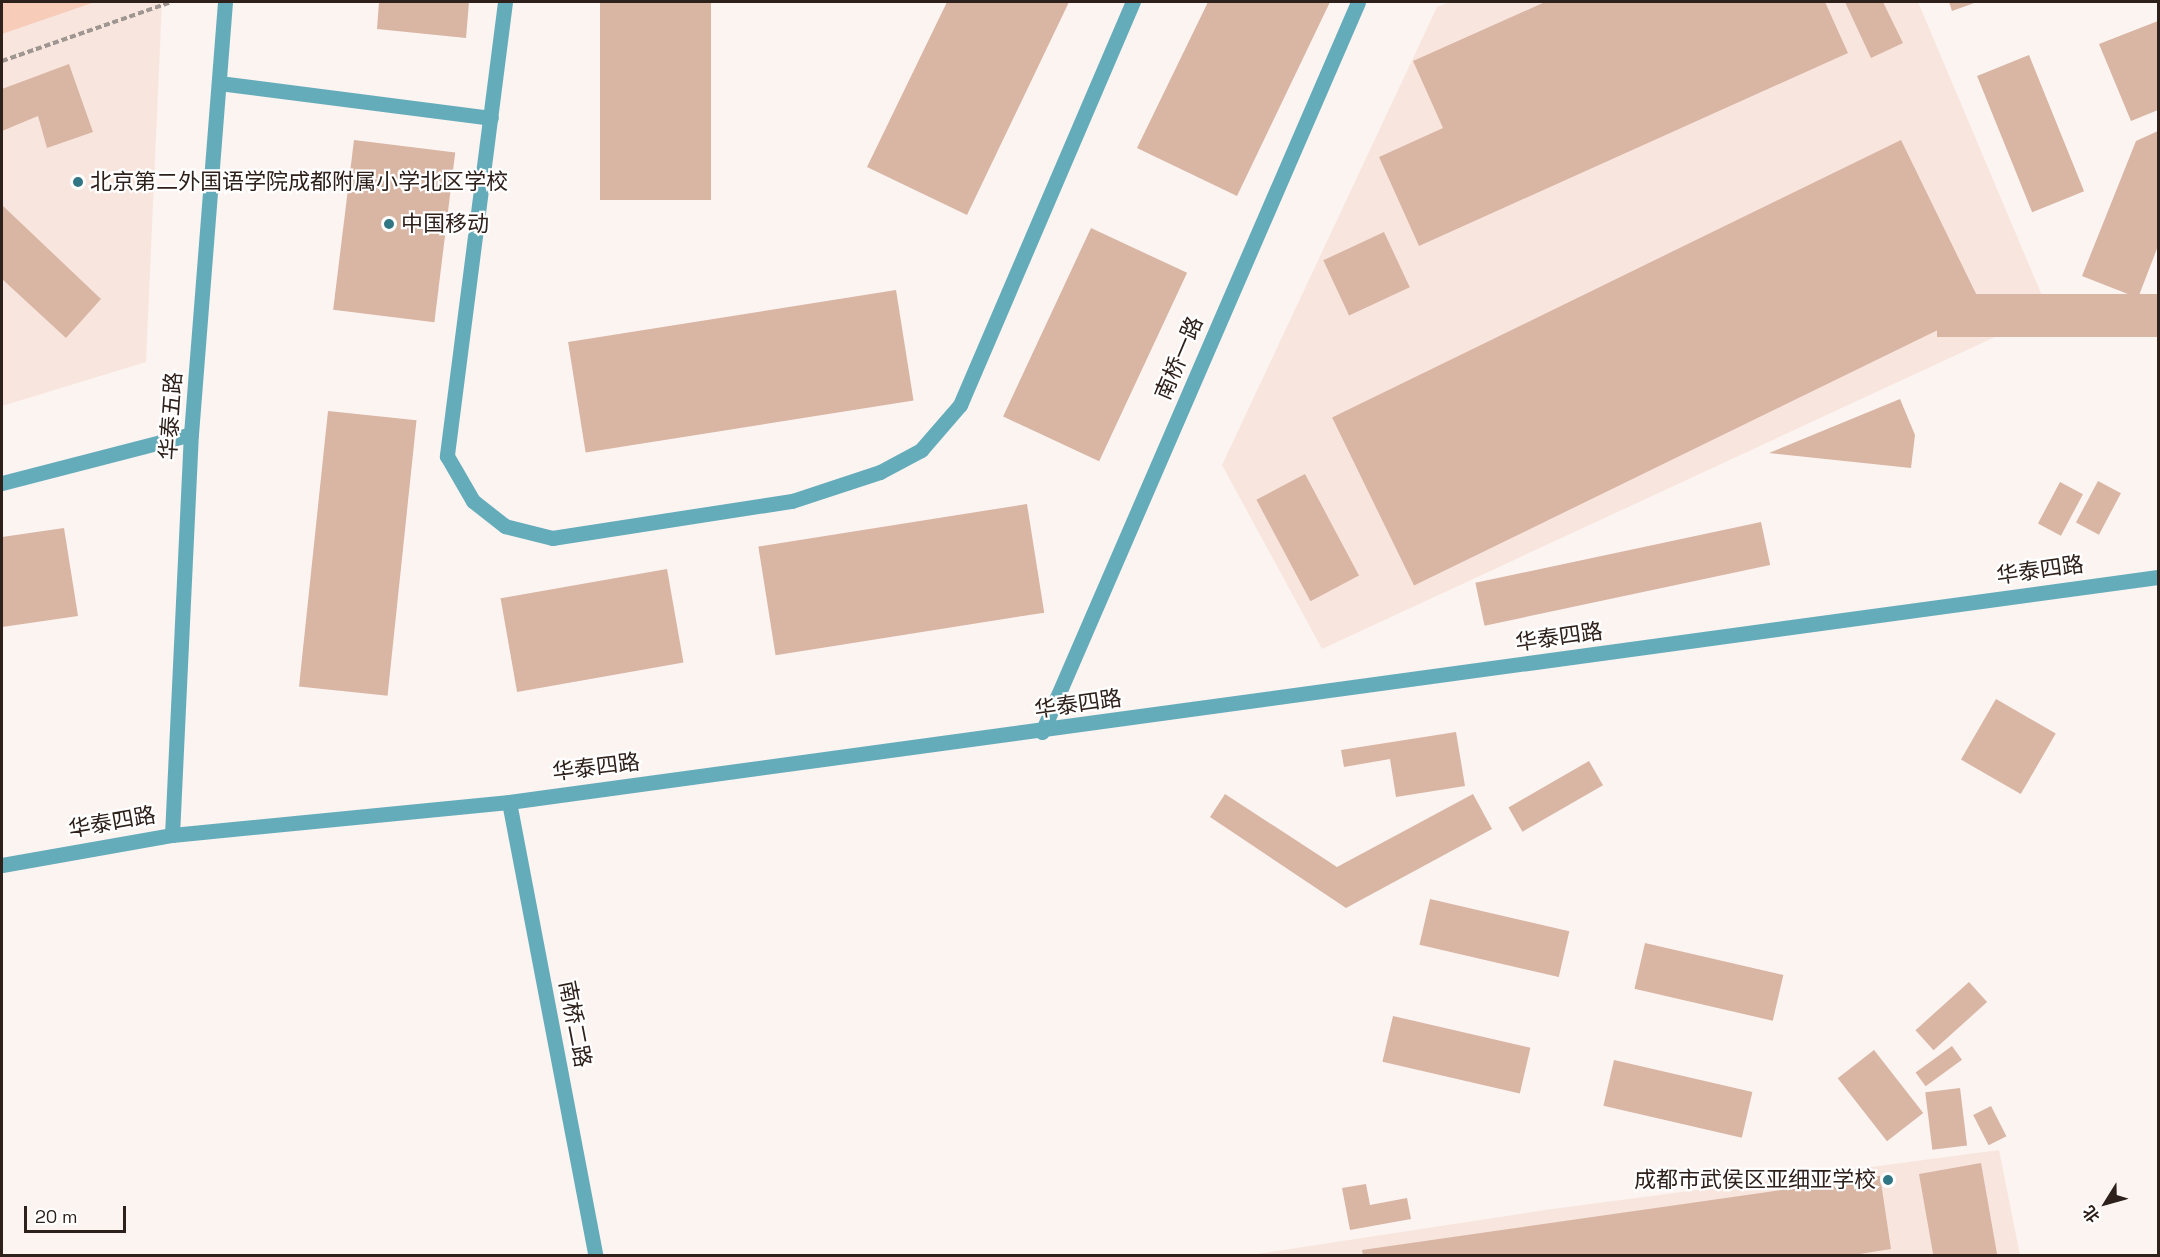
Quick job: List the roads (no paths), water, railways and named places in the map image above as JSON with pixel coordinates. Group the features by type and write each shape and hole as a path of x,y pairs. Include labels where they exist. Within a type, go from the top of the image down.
{"street":[{"name":"华泰五路","path":"172,835 191,434 225,2"},
{"path":"505,2 447,456 473,501 505,526 552,538 792,501 880,472 921,450 960,405 1133,2"},
{"name":"南桥一路","path":"1042,732 1358,2"},
{"path":"219,83 491,118"},
{"path":"2,483 191,434"},
{"name":"华泰四路","path":"2,865 172,835 508,802 1042,732 2158,576"},
{"name":"南桥二路","path":"508,802 596,1256"}],"place":[{"name":"北京第二外国语学院成都附属小学北区学校","path":"78,182"},
{"name":"中国移动","path":"389,224"},
{"name":"成都市武侯区亚细亚学校","path":"1888,1180"}]}
